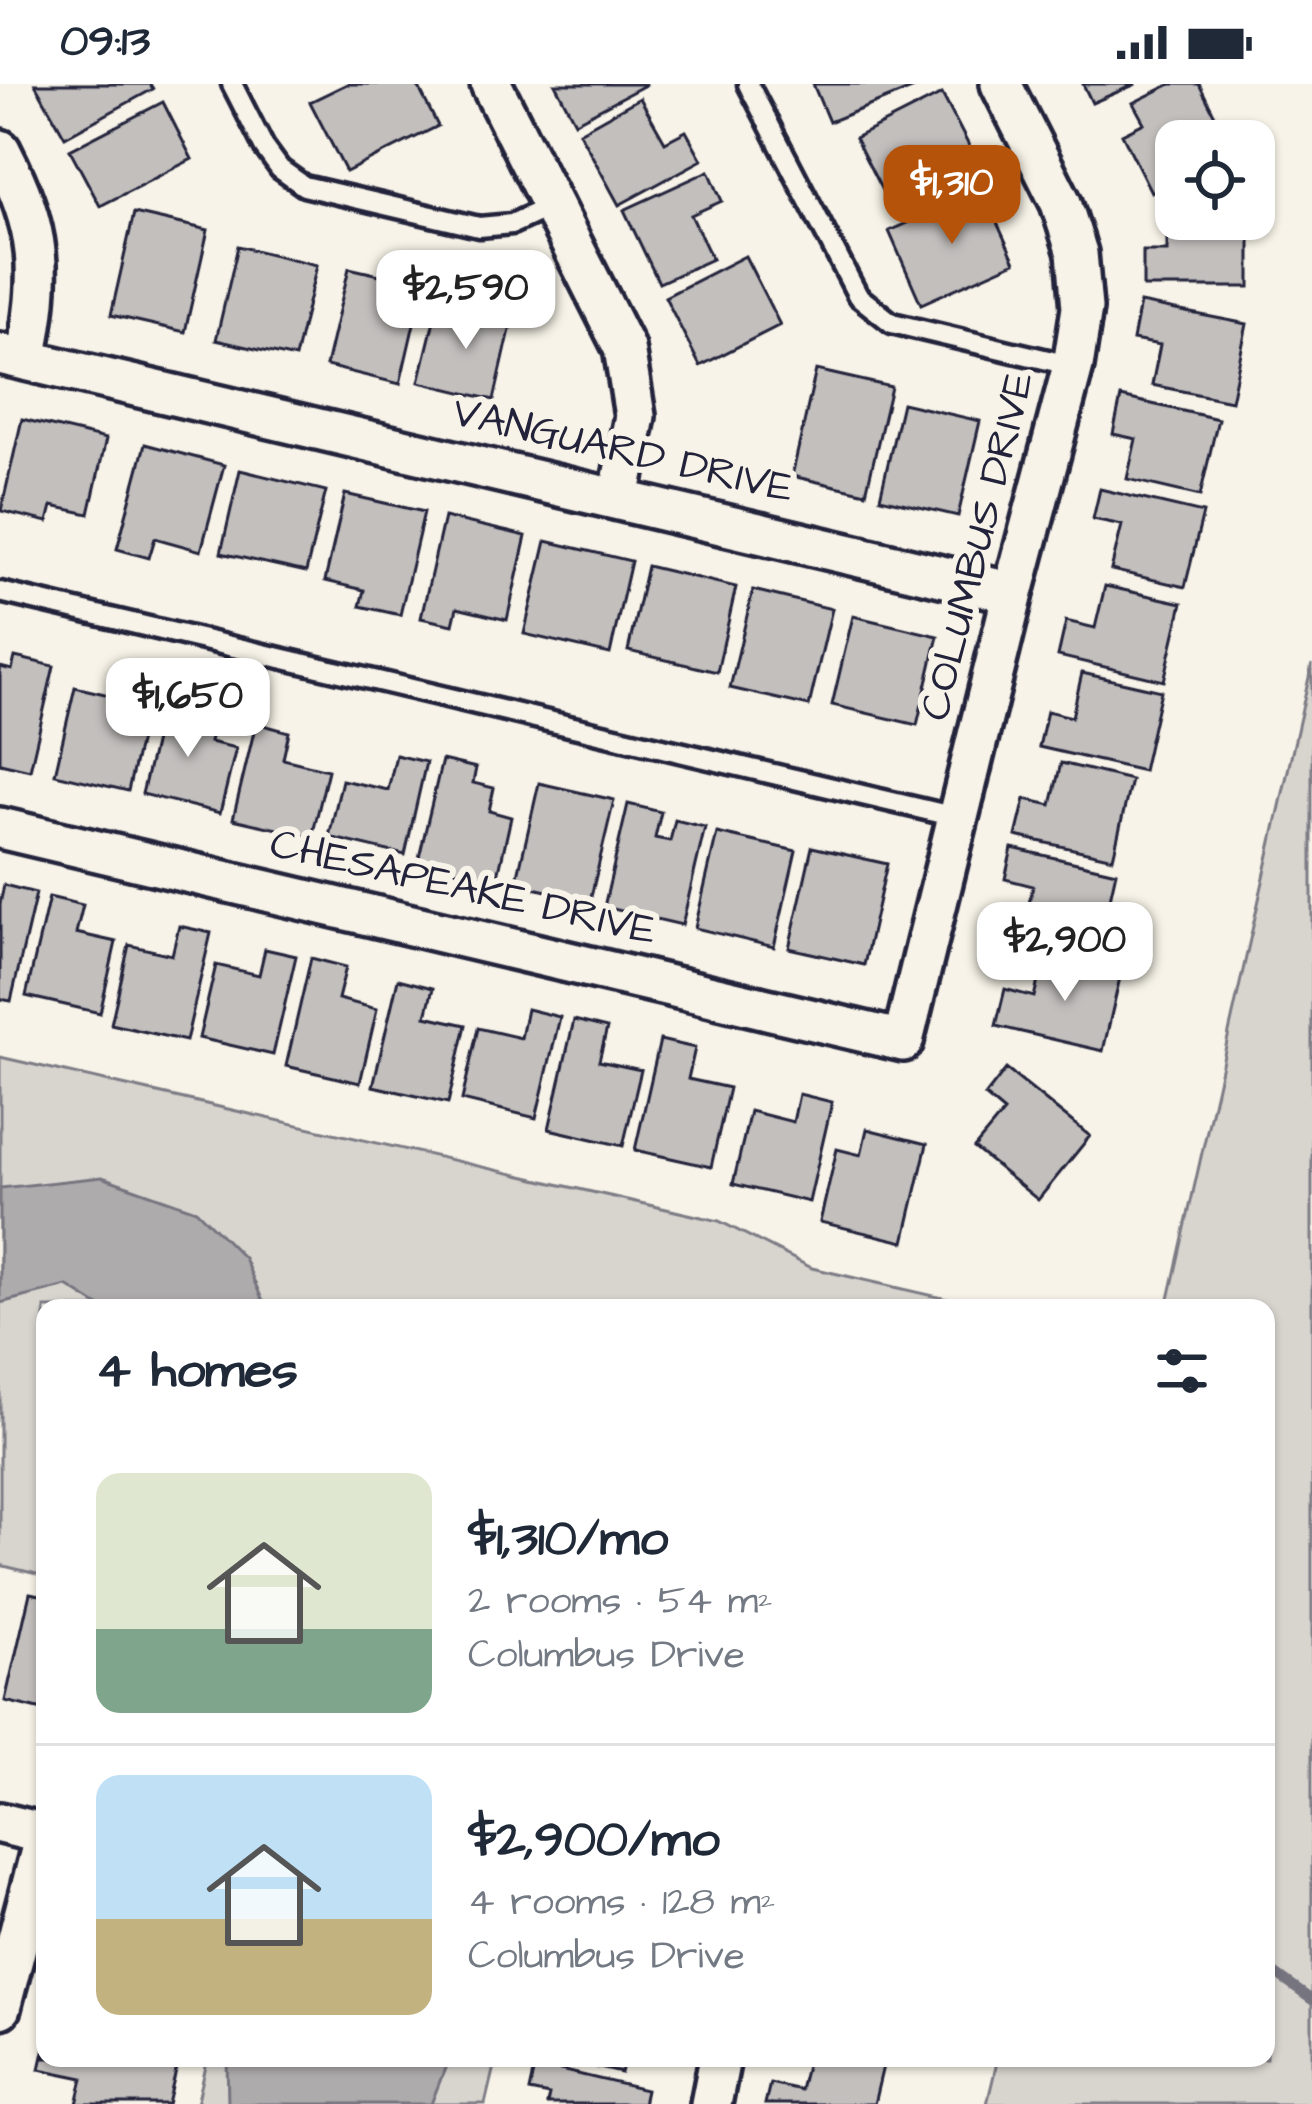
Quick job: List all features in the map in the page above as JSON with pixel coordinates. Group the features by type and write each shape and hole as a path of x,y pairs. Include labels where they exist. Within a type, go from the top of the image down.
{"street":[{"path":"491,84 624,347 635,416 619,499"},
{"name":"COLUMBUS DRIVE","path":"903,1041 1073,365 1082,308 1076,253 1061,203 1001,84"},
{"path":"0,150 21,191 38,246 38,300 13,357"},
{"name":"VANGUARD DRIVE","path":"13,357 1012,593"},
{"name":"CHESAPEAKE DRIVE","path":"0,828 903,1041"},
{"path":"0,1823 36,1832"},
{"path":"0,2008 36,1869"},
{"path":"711,2104 718,2067"}],"lane":[{"path":"232,84 272,158 304,186 479,227 512,224 555,204"},
{"path":"748,84 858,296 892,322 1073,365"},
{"path":"0,592 960,818"}],"shaded area":[{"path":"1312,664 1312,2104 987,2104 996,2067 1275,2067 1275,1299 1169,1299"},
{"path":"0,1057 719,1221 812,1268 947,1299 36,1299 36,1574 0,1565"},
{"path":"102,1177 196,1210 244,1258 262,1299 88,1299 67,1286 0,1303 0,1188"},
{"path":"206,2067 494,2067 485,2104 197,2104"},
{"path":"227,2067 445,2067 431,2104 228,2104"}],"building":[{"path":"35,84 150,84 153,89 65,137"},
{"path":"347,84 417,84 438,126 346,172 310,102"},
{"path":"555,84 647,84 575,122"},
{"path":"813,84 924,84 829,122"},
{"path":"1083,84 1136,84 1092,103"},
{"path":"1171,84 1199,84 1217,120 1155,120 1155,190 1151,192 1122,134 1144,123 1133,103"},
{"path":"942,94 979,165 892,210 855,138"},
{"path":"640,98 665,142 686,131 702,160 619,205 579,132"},
{"path":"163,102 192,159 100,206 70,150"},
{"path":"709,171 722,201 691,215 712,259 659,283 624,210"},
{"path":"982,190 1015,262 921,304 889,231"},
{"path":"134,213 208,230 185,332 111,315"},
{"path":"1167,240 1250,240 1250,287 1143,287 1143,251 1167,251"},
{"path":"238,246 317,265 295,358 216,340"},
{"path":"745,256 780,325 700,366 665,297"},
{"path":"349,268 423,285 400,384 326,366"},
{"path":"1140,303 1247,324 1231,401 1152,385 1160,345 1133,340"},
{"path":"438,304 512,321 494,400 419,382"},
{"path":"816,370 891,387 866,493 792,476"},
{"path":"1121,397 1218,419 1200,496 1127,479 1136,439 1113,434"},
{"path":"902,403 980,421 958,516 880,498"},
{"path":"22,419 106,439 89,514 52,506 48,522 1,511"},
{"path":"145,444 224,465 201,551 155,538 149,558 117,549"},
{"path":"240,470 326,491 306,572 221,553"},
{"path":"1100,489 1203,513 1185,587 1111,570 1122,525 1093,519"},
{"path":"345,494 424,512 400,615 360,606 364,590 325,581"},
{"path":"444,517 526,536 507,620 457,608 453,625 421,618"},
{"path":"546,541 631,561 610,654 524,634"},
{"path":"647,566 736,587 717,672 628,651"},
{"path":"1105,586 1182,603 1164,681 1058,656 1066,621 1095,628"},
{"path":"753,590 832,609 809,706 730,688"},
{"path":"853,616 938,636 917,725 832,705"},
{"path":"15,657 54,666 30,770 0,763 0,667 12,670"},
{"path":"1082,673 1161,691 1143,771 1039,747 1047,711 1072,717"},
{"path":"75,687 148,704 128,791 55,774"},
{"path":"166,695 200,703 195,723 213,728 210,742 236,748 220,813 142,794"},
{"path":"256,723 289,732 283,759 328,770 312,837 233,819"},
{"path":"396,755 426,762 405,855 329,837 342,780 388,790"},
{"path":"442,760 476,768 473,783 494,788 489,811 511,817 497,880 418,862"},
{"path":"1061,763 1131,780 1113,858 1016,836 1025,799 1051,805"},
{"path":"539,783 614,800 590,901 516,884"},
{"path":"628,804 661,812 655,838 670,841 675,820 705,827 682,925 604,907"},
{"path":"717,833 796,851 774,947 695,928"},
{"path":"812,847 887,864 864,965 789,948"},
{"path":"1012,848 1116,872 1099,947 1023,929 1033,886 1005,879"},
{"path":"4,885 36,893 11,1001 0,999"},
{"path":"49,897 83,905 76,933 116,942 100,1013 26,996"},
{"path":"179,926 211,933 186,1041 111,1024 129,945 172,955"},
{"path":"265,949 296,956 273,1055 199,1038 216,965 259,975"},
{"path":"1044,955 1121,973 1103,1051 996,1026 1005,989 1034,997"},
{"path":"311,958 346,967 338,999 377,1009 360,1083 286,1066"},
{"path":"398,979 433,988 426,1016 466,1025 448,1103 373,1086"},
{"path":"527,1009 560,1017 536,1118 462,1100 478,1028 521,1038"},
{"path":"574,1020 607,1028 599,1061 641,1070 623,1146 549,1129"},
{"path":"660,1040 695,1048 688,1079 729,1088 711,1167 635,1150"},
{"path":"1006,1069 1090,1136 1038,1200 974,1148 1004,1112 985,1096"},
{"path":"799,1094 832,1102 809,1202 733,1184 750,1111 793,1122"},
{"path":"867,1129 927,1144 904,1242 820,1222 837,1149 861,1155"},
{"path":"30,1593 36,1594 36,1708 5,1701"},
{"path":"177,2067 168,2104 77,2104 83,2078 40,2069"},
{"path":"534,2067 646,2090 643,2104 547,2104 549,2095 529,2091"},
{"path":"806,2067 883,2067 874,2104 765,2104 770,2083 800,2090"}],"waterway":[{"path":"1275,1973 1312,2000"}]}
